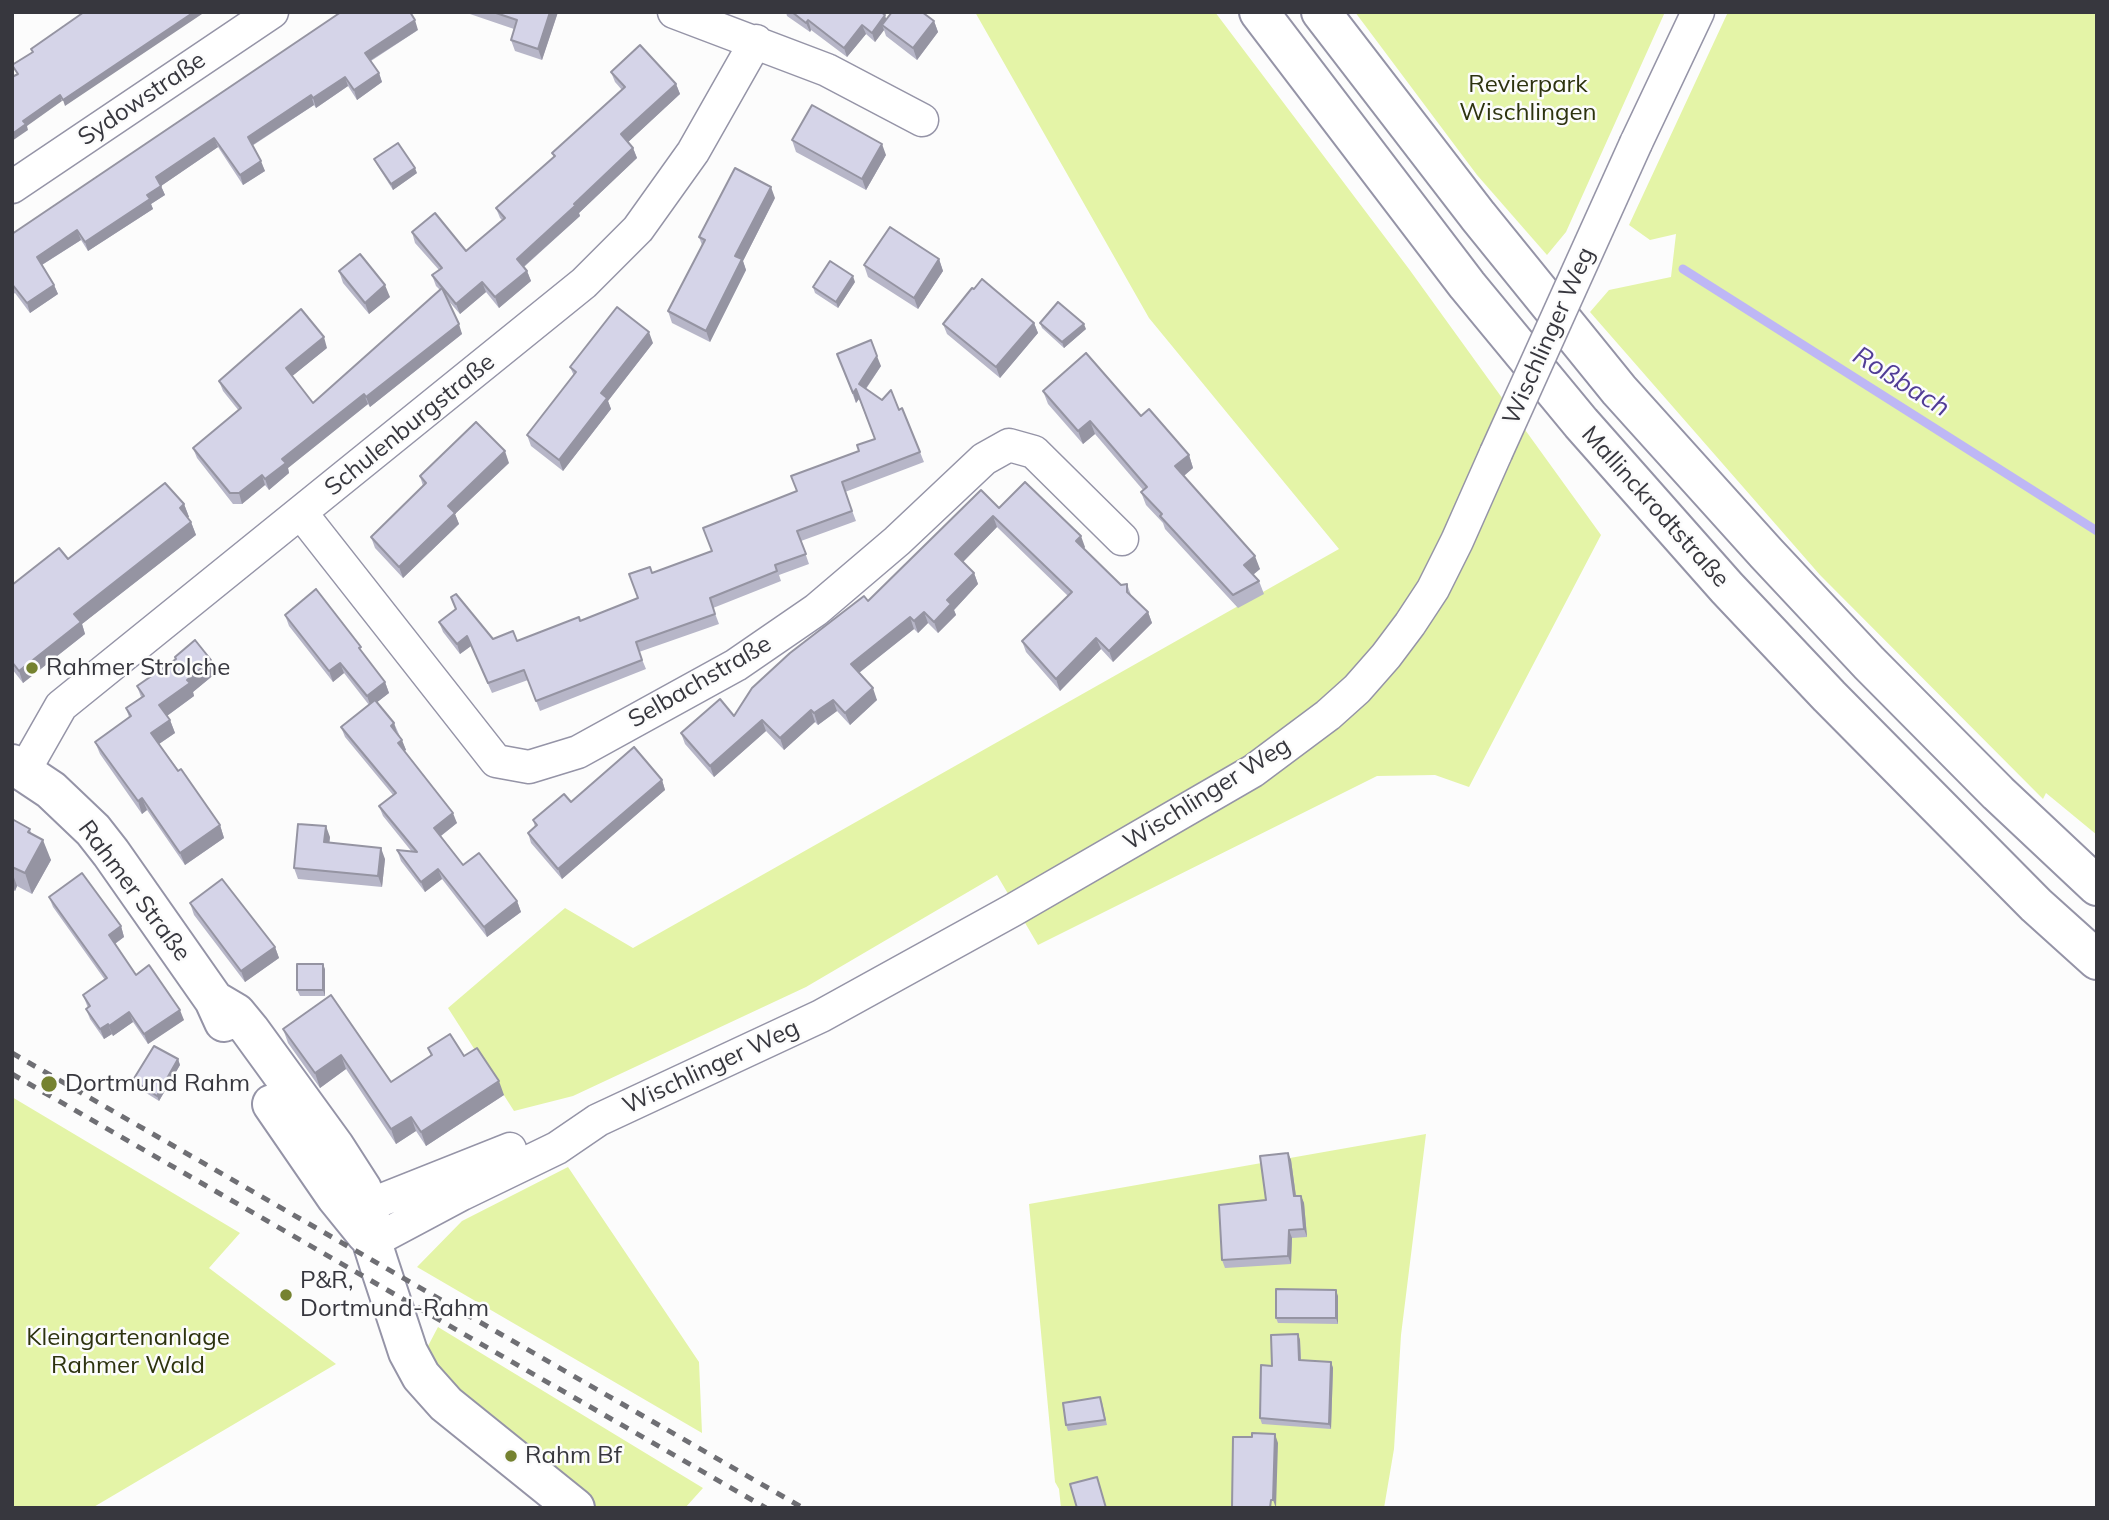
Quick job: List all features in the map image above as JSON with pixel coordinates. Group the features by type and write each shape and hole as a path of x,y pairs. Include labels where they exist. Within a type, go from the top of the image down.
{"main road":[{"name":"Mallinckrodtstraße","path":"1259,12 1467,285 1590,434 1727,588 1829,696 2036,905 2097,960"},
{"name":"Mallinckrodtstraße","path":"1321,12 1478,216 1619,390 1868,663 1998,793 2097,886"},
{"name":"Rahmer Straße","path":"18,768 51,790 93,830 111,853 214,1000 276,1111 364,1221 408,1352 421,1376 446,1404 575,1508"}],"street":[{"name":"Sydowstraße","path":"12,187 272,12"},
{"path":"674,12 827,70 922,120"},
{"name":"Wischlinger Weg","path":"364,1221 462,1194 557,1148 597,1120 821,1016 1013,910 1253,771 1328,715 1357,689 1386,656 1433,589 1698,12"},
{"name":"Schulenburgstraße","path":"18,768 61,706 584,283 638,229 693,152 756,41"},
{"name":"Selbachstraße","path":"301,513 496,761 530,767 578,752 736,665 816,610 897,541 984,458 1009,445 1034,452 1122,539"}],"green space":[{"path":"975,12 1215,12 1409,269 1601,535 1469,787 1435,775 1377,776 1038,945 997,875 806,987 573,1096 514,1111 448,1008 565,908 633,948 1339,549 1149,318"},
{"name":"Revierpark Wischlingen","path":"1355,12 1665,12 1566,232 1547,255 1477,175"},
{"path":"1728,12 2097,12 2097,835 2046,793 2043,799 1820,575 1590,312 1609,290 1671,277 1676,234 1650,240 1629,225"},
{"name":"Kleingartenanlage Rahmer Wald","path":"12,1097 240,1233 209,1268 336,1364 92,1508 12,1508"},
{"path":"1426,1134 1401,1335 1394,1449 1384,1508 1061,1508 1059,1489 1055,1482 1029,1204"},
{"path":"568,1167 699,1362 702,1433 417,1267 462,1221"},
{"path":"438,1327 703,1488 685,1508 575,1508 408,1352 428,1346"}],"building":[{"path":"84,12 194,12 63,100 60,95 23,121 26,124 12,134 12,77 18,74 12,65"},
{"path":"341,12 410,12 415,20 365,53 379,73 354,90 345,77 313,98 311,95 248,137 261,161 240,175 214,138 156,177 161,186 147,195 150,199 85,242 77,230 37,257 54,285 27,303 12,284 12,234"},
{"path":"493,12 550,12 538,49 511,40 517,20"},
{"path":"792,12 881,12 885,15 872,33 862,25 844,48 808,20 806,23"},
{"path":"892,12 922,12 934,21 913,48 882,25"},
{"path":"640,45 676,84 621,134 633,148 517,259 527,271 495,297 482,282 456,304 432,275 442,268 412,232 435,213 466,251 505,218 496,208 555,156 552,153 625,87 611,72"},
{"path":"812,105 882,144 862,179 792,140"},
{"path":"398,143 415,168 391,184 374,159"},
{"path":"735,168 771,187 735,256 742,259 706,331 668,311 705,240 699,237"},
{"path":"890,227 939,259 914,298 864,265"},
{"path":"360,254 385,285 365,303 339,271"},
{"path":"830,261 853,276 836,302 813,287"},
{"path":"982,279 1034,323 996,367 943,324"},
{"path":"442,288 459,324 282,459 286,463 265,479 262,475 239,493 230,493 193,448 241,408 219,381 301,309 324,337 286,368 313,403"},
{"path":"1058,302 1084,324 1062,342 1040,323"},
{"path":"617,307 649,332 601,393 607,398 559,460 527,435 576,372 570,367"},
{"path":"871,340 877,356 859,384 882,400 891,390 899,410 902,408 920,452 842,482 852,511 797,531 806,554 775,565 777,571 710,598 715,614 636,642 642,660 536,701 524,670 488,683 467,636 457,644 439,622 456,609 451,597 456,594 493,639 513,631 517,641 579,617 580,621 638,598 629,574 650,567 652,573 712,551 703,528 797,491 791,476 859,451 857,445 875,439 856,389 853,393 837,354"},
{"path":"1086,353 1141,416 1149,409 1189,455 1175,466 1255,556 1244,565 1259,581 1233,595 1160,516 1162,514 1141,492 1147,487 1090,421 1078,431 1043,391"},
{"path":"476,422 505,451 448,506 455,513 399,567 371,537 426,483 420,476"},
{"path":"1025,482 1081,536 1076,541 1121,585 1127,584 1127,592 1148,612 1109,651 1096,638 1056,679 1022,641 1072,592 993,516 955,554 974,573 947,600 951,604 934,622 924,612 914,621 910,617 851,664 873,688 845,713 833,700 814,713 811,710 780,738 762,720 710,766 681,733 720,699 734,716 752,688 790,653 864,596 868,601 981,490 999,508"},
{"path":"165,483 184,504 180,508 191,522 74,614 81,622 19,671 12,662 12,585 59,548 68,559"},
{"path":"316,589 385,682 367,696 340,663 329,671 285,615"},
{"path":"195,640 211,660 187,680 190,683 159,705 170,720 151,733 178,771 181,769 220,825 180,853 142,798 138,801 95,742 131,716 126,708 144,696 137,686 176,659 175,657"},
{"path":"375,700 394,723 391,726 402,740 398,743 453,813 434,828 463,865 479,853 517,901 484,927 438,869 421,882 397,850 417,852 379,806 396,793 341,727"},
{"path":"634,747 662,780 558,869 528,833 537,825 533,820 564,794 571,802"},
{"path":"12,819 43,840 25,873 12,867"},
{"path":"298,824 326,826 324,842 381,848 378,876 294,868"},
{"path":"82,873 121,926 109,935 136,975 149,965 180,1010 144,1034 129,1012 100,1029 86,1009 90,1006 83,995 107,978 49,897"},
{"path":"222,879 275,947 241,971 190,903"},
{"path":"297,964 323,964 323,990 297,990"},
{"path":"331,995 391,1082 432,1055 428,1048 450,1034 464,1056 477,1048 499,1081 421,1132 411,1117 391,1129 341,1055 315,1073 283,1029"},
{"path":"154,1046 178,1059 157,1096 133,1080"},
{"path":"1288,1153 1294,1196 1301,1196 1304,1229 1289,1230 1288,1256 1222,1260 1219,1205 1266,1200 1260,1156"},
{"path":"1276,1289 1336,1290 1336,1318 1276,1318"},
{"path":"1298,1334 1299,1360 1331,1362 1329,1424 1260,1418 1261,1365 1272,1366 1271,1335"},
{"path":"1100,1397 1105,1420 1066,1425 1063,1403"},
{"path":"1252,1433 1275,1434 1273,1500 1270,1508 1232,1508 1233,1437 1252,1437"},
{"path":"1097,1477 1106,1508 1077,1508 1070,1484"}],"waterway":[{"name":"Roßbach","path":"1683,269 2097,531"}],"railway":[{"path":"12,1053 803,1508"},
{"path":"12,1074 766,1508"}],"place":[{"name":"Rahmer Strolche","path":"32,668"},
{"name":"Dortmund Rahm","path":"49,1084"},
{"name":"P&R, Dortmund-Rahm","path":"286,1295"},
{"name":"Rahm Bf","path":"511,1456"}]}
